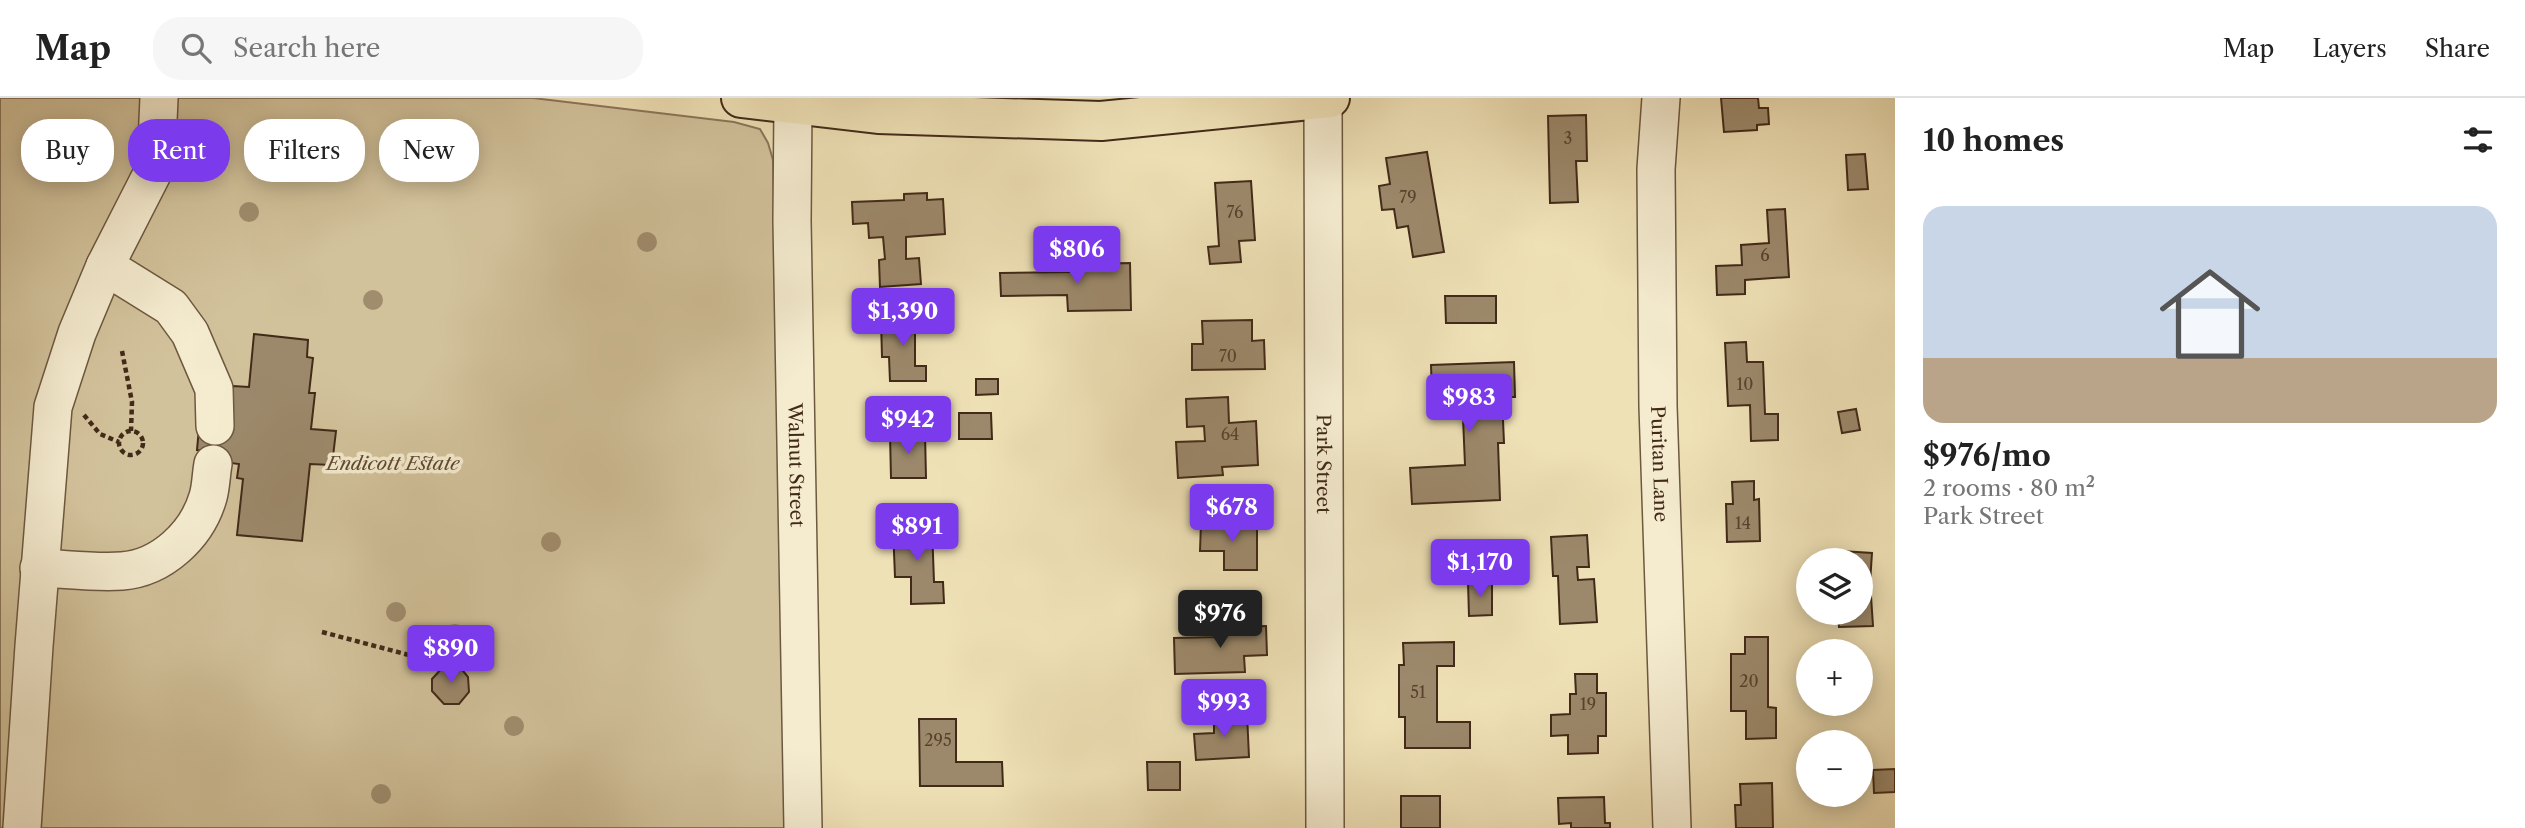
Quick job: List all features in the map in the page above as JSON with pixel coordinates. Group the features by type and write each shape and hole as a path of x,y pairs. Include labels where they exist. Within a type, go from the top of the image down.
{"main road":[{"path":"741,98 878,114 1101,121 1326,99"}],"street":[{"path":"22,828 53,407 77,333 105,266 156,166 159,98"},
{"name":"Puritan Lane","path":"1661,98 1656,169 1658,406 1672,828"},
{"name":"Park Street","path":"1325,828 1326,99"},
{"name":"Walnut Street","path":"793,105 792,221 803,828"},
{"path":"105,266 171,307 190,332 214,389 215,426"},
{"path":"40,568 124,571 159,559 176,548 197,523 208,497 213,464"}],"path":[{"path":"122,351 132,402 131,431"},
{"path":"131,431 139,435 143,443 139,452 131,454 122,451 119,442 123,435 131,431"},
{"path":"322,632 428,660 439,670"}],"green space":[{"name":"Endicott Estate","path":"0,98 533,98 734,122 760,129 773,160 787,828 0,828"}],"building":[{"path":"1721,98 1758,98 1759,108 1768,108 1769,124 1757,125 1757,130 1724,132"},
{"path":"1586,115 1587,161 1576,161 1578,202 1550,203 1548,116"},
{"path":"1427,152 1444,252 1413,257 1408,226 1397,228 1394,209 1382,210 1379,186 1390,184 1386,158"},
{"path":"1865,154 1868,189 1848,190 1846,155"},
{"path":"1251,181 1255,240 1239,241 1241,262 1210,264 1208,247 1219,246 1215,183"},
{"path":"927,193 927,200 943,199 945,234 906,237 906,259 919,258 921,284 880,287 879,260 885,259 883,237 869,238 868,223 853,224 852,202 904,200 904,194"},
{"path":"1785,209 1789,277 1745,280 1745,294 1717,295 1716,266 1742,265 1741,245 1769,243 1767,210"},
{"path":"1130,263 1131,310 1068,311 1067,295 1001,296 1000,273 1074,272 1074,264"},
{"path":"1445,296 1496,296 1496,323 1446,323"},
{"path":"930,319 930,333 915,333 915,366 926,366 926,381 890,381 889,357 882,357 881,320"},
{"path":"1252,320 1252,341 1264,340 1265,369 1192,370 1192,344 1203,344 1202,321"},
{"path":"254,334 308,340 307,357 313,358 309,393 315,393 311,429 336,431 332,465 310,464 302,541 237,535 243,479 237,478 239,464 223,462 224,452 197,450 199,428 229,419 233,386 249,387"},
{"path":"1746,342 1747,362 1763,362 1765,414 1778,414 1778,440 1751,441 1750,405 1728,406 1725,343"},
{"path":"1514,362 1515,397 1502,397 1504,443 1498,443 1500,500 1412,504 1410,468 1465,465 1463,418 1452,418 1451,393 1432,394 1431,365"},
{"path":"976,379 998,379 998,394 976,395"},
{"path":"1228,397 1229,423 1256,421 1258,465 1222,467 1223,475 1178,478 1176,442 1205,441 1204,426 1187,427 1186,399"},
{"path":"1856,409 1860,430 1842,433 1838,412"},
{"path":"959,413 991,413 992,439 959,439"},
{"path":"925,433 926,478 891,478 890,434"},
{"path":"1754,481 1754,500 1759,499 1760,541 1727,542 1726,504 1733,504 1732,482"},
{"path":"1201,523 1257,523 1257,570 1224,570 1224,551 1200,551"},
{"path":"893,527 932,527 934,582 943,582 944,603 911,604 911,577 895,577"},
{"path":"1587,535 1589,567 1577,567 1578,580 1594,579 1597,622 1560,624 1558,576 1553,576 1551,537"},
{"path":"1468,582 1492,582 1492,615 1469,616"},
{"path":"1839,625 1873,626 1839,627"},
{"path":"1266,626 1267,655 1244,656 1245,672 1175,674 1174,638 1216,637 1216,627"},
{"path":"1745,637 1768,637 1768,707 1776,708 1776,738 1746,739 1746,711 1731,711 1731,654 1745,654"},
{"path":"1454,642 1454,666 1437,666 1437,722 1470,722 1470,748 1405,748 1405,717 1399,717 1399,665 1404,665 1403,643"},
{"path":"444,666 459,666 468,677 469,692 459,704 444,704 432,691 432,679"},
{"path":"1575,674 1597,674 1597,693 1606,693 1606,736 1598,736 1598,753 1568,754 1568,735 1551,736 1551,715 1570,714 1570,694 1576,694"},
{"path":"1247,714 1249,757 1196,760 1194,734 1214,733 1214,716"},
{"path":"919,719 956,719 956,762 1002,762 1003,786 920,786"},
{"path":"1147,762 1180,762 1180,790 1148,790"},
{"path":"1895,769 1895,792 1874,793 1873,770"},
{"path":"1772,783 1773,828 1736,828 1735,805 1741,805 1740,784"},
{"path":"1401,796 1440,796 1440,828 1401,828"},
{"path":"1604,797 1605,823 1610,823 1610,828 1571,828 1571,823 1559,824 1558,798"}]}
